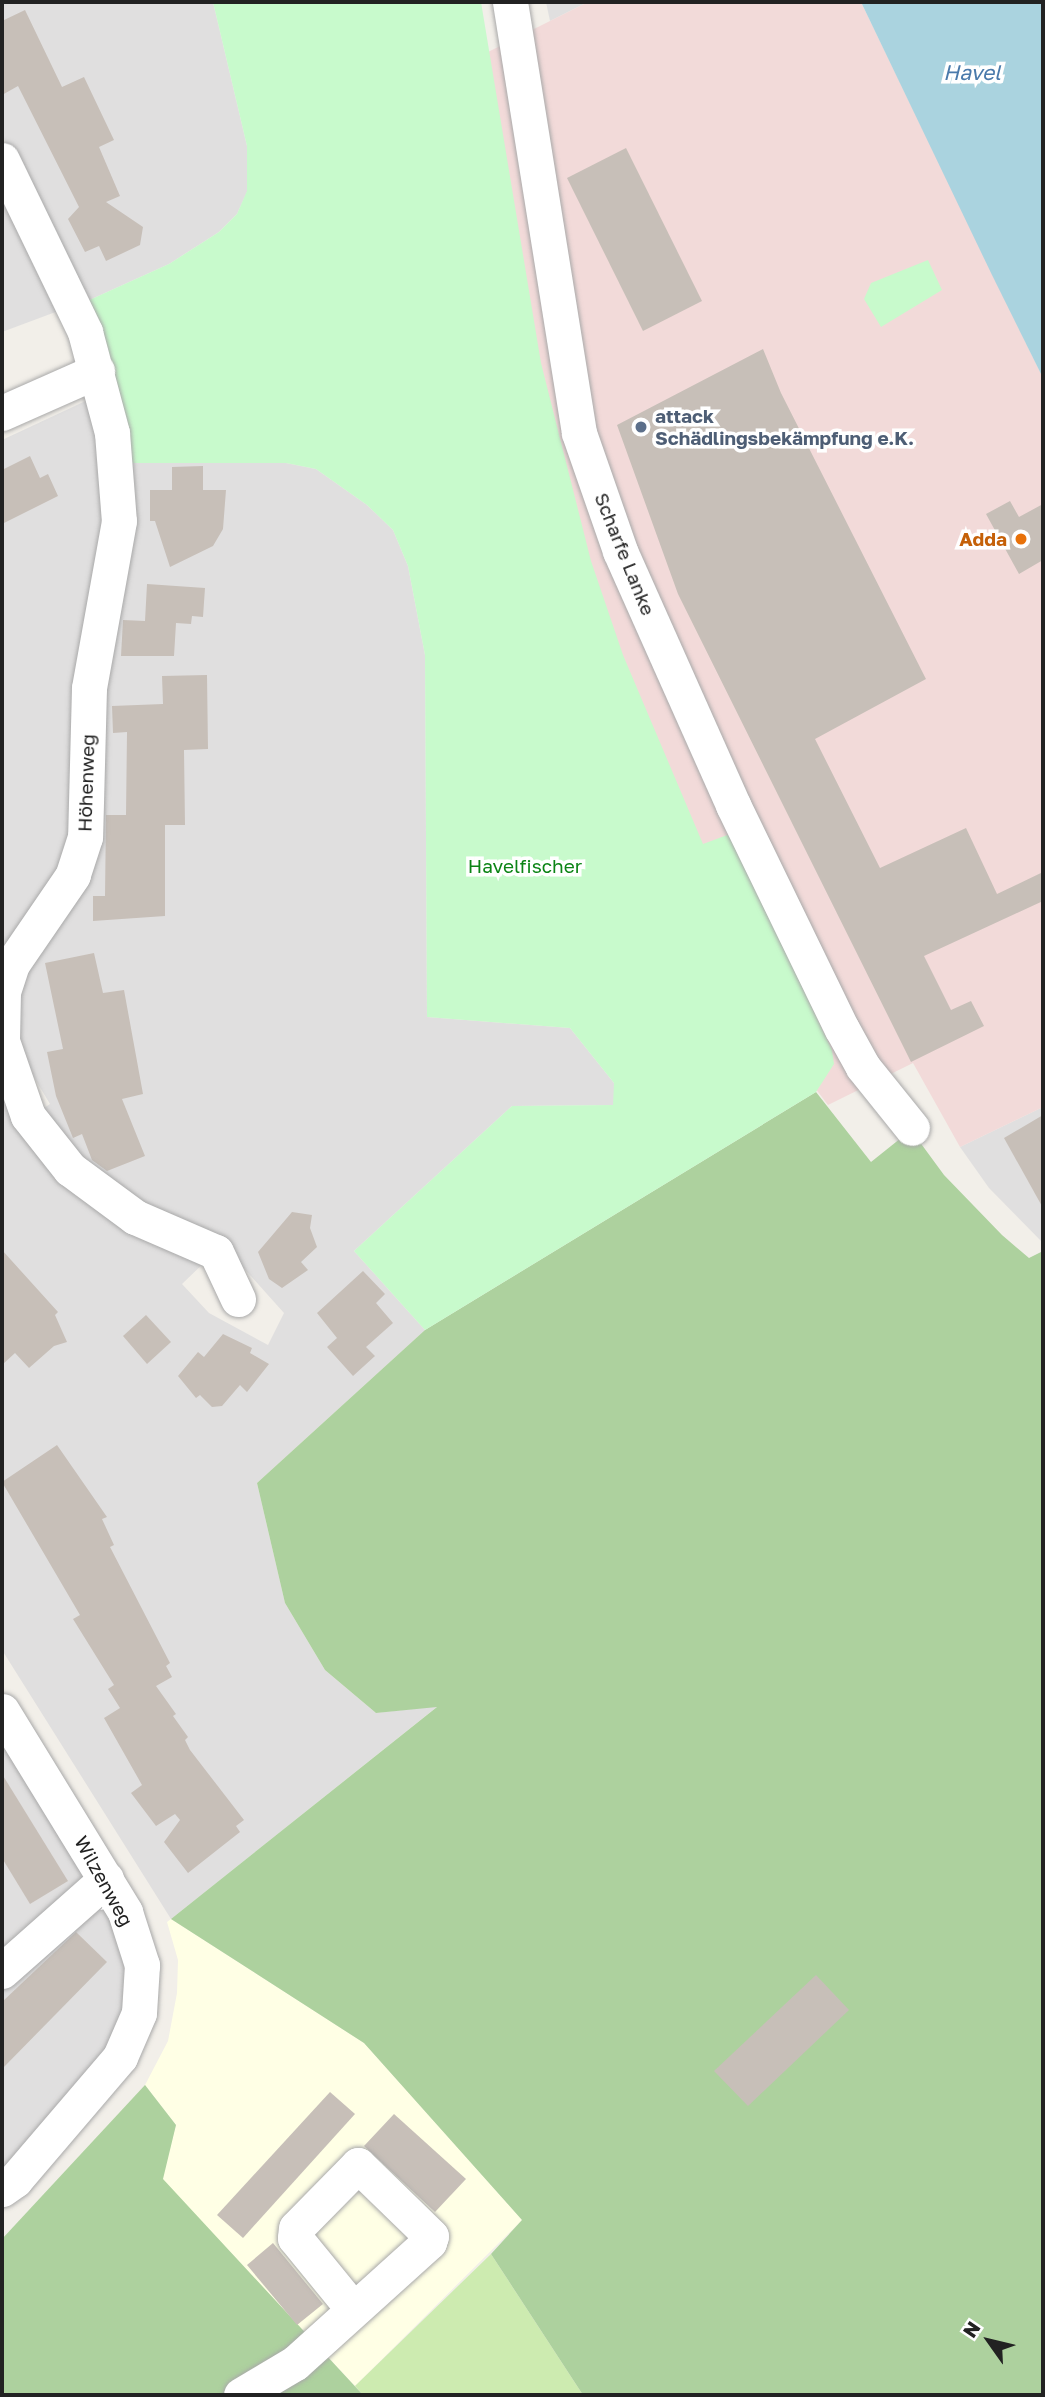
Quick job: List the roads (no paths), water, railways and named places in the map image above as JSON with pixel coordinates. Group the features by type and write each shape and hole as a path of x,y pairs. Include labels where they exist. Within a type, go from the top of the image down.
{"street":[{"name":"Scharfe Lanke","path":"510,2 579,433 620,551 733,805 863,1067 912,1128"},
{"name":"Höhenweg","path":"2,160 79,319 97,372 114,444 119,521 89,688 85,837 73,874 12,964 3,992 2,1041 27,1116 70,1169 135,1217 216,1252 238,1299"},
{"path":"2,414 97,372"},
{"name":"Wilzenweg","path":"2,1711 125,1912 142,1965 139,2013 120,2057 15,2180 2,2189"},
{"path":"2,1971 106,1879"},
{"path":"241,2395 295,2363 353,2309"}],"water":[{"name":"Havel","path":"861,2 1043,2 1043,378 992,275"}],"place":[{"name":"attack Schädlingsbekämpfung e.K.","path":"641,427"},
{"name":"Adda","path":"1021,539"}],"park label":[{"name":"Havelfischer","path":"525,866"}]}
